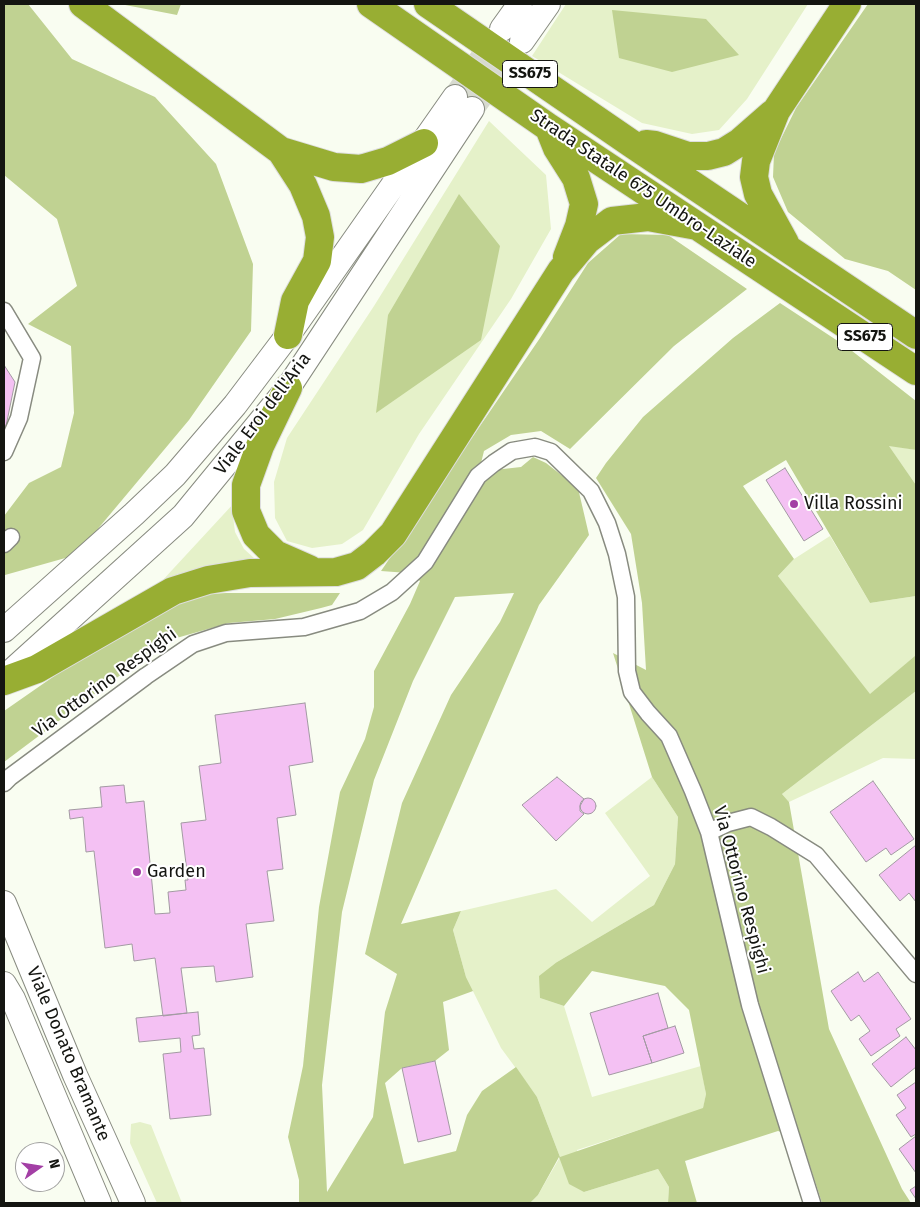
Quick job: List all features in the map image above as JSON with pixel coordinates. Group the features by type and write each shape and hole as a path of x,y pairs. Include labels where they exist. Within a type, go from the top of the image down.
{"highway":[{"path":"83,4 281,151 304,185 316,216 320,237 316,261 295,301 288,335"},
{"name":"Strada Statale 675 Umbro-Laziale","path":"371,4 548,127 916,371"},
{"name":"Strada Statale 675 Umbro-Laziale","path":"428,4 916,335"},
{"path":"788,249 758,194 754,177 756,161 776,111 847,4"},
{"path":"632,144 655,145 688,156 708,156 724,152 740,142 776,111"},
{"path":"548,127 557,148 576,178 584,204 579,226 561,271"},
{"path":"281,151 334,167 361,169 388,161 424,143"},
{"path":"4,679 37,669 173,592 208,580 250,573 336,572 357,566 374,553 393,534 561,271 587,240 612,221 648,217 697,226"},
{"path":"288,388 260,446 246,485 246,511 256,535 275,554 317,573"}],"main road":[{"path":"520,4 512,35 548,4"},
{"name":"Viale Eroi dell'Aria","path":"4,630 175,475 235,405 288,335 424,143 464,103 288,388 183,516 4,679"},
{"name":"Viale Donato Bramante","path":"4,903 75,1075 133,1203"},
{"name":"Viale Donato Bramante","path":"4,984 13,999 99,1203"}],"street":[{"path":"4,311 32,358 19,418 4,452"},
{"name":"Via Ottorino Respighi","path":"4,783 138,682 193,644 226,633 304,627 360,610 392,592 425,562 478,476 494,462 512,451 534,447 551,452 592,491 607,523 617,554 626,596 627,670 632,692 669,736 693,790 708,832 750,1005 812,1203"},
{"path":"708,832 728,822 751,817 816,855 916,974"}],"green space":[{"path":"4,4 28,4 72,59 155,97 216,164 253,264 251,331 189,420 76,555 5,575 4,516 29,483 61,467 74,413 71,346 28,324 77,286 57,219 4,175"},
{"path":"120,4 181,4 177,15"},
{"path":"566,4 808,4 747,99 719,130 692,134 642,123 532,56"},
{"path":"868,4 916,4 916,290 888,271 845,259 788,212 773,177 774,153 796,108"},
{"path":"612,10 706,19 739,55 672,72 619,58"},
{"path":"489,121 546,175 551,229 511,299 419,434 363,530 342,544 312,548 287,541 275,518 274,482 287,438 374,306"},
{"path":"459,194 500,246 481,340 376,413 388,315"},
{"path":"621,234 668,235 747,289 674,346 570,449 541,431 511,435 484,451 481,463 494,470 521,467 533,457 546,463 578,488 589,535 539,605 401,924 461,911 453,930 466,977 473,991 443,1002 449,1050 435,1061 402,1068 385,1083 404,1164 456,1151 467,1115 482,1091 516,1067 537,1097 560,1157 703,1108 706,1094 689,1010 665,986 592,971 564,1006 540,998 539,976 557,962 654,905 675,864 678,817 652,777 613,653 646,670 642,603 631,534 596,478 643,417 733,338 780,303 847,347 916,401 916,450 889,446 916,485 916,596 870,603 786,460 743,486 794,559 778,576 870,694 916,655 916,691 782,794 789,802 829,1029 902,1189 911,1203 822,1203 801,1138 778,1131 685,1161 697,1203 668,1203 669,1187 658,1169 584,1192 569,1184 559,1157 538,1195 530,1203 299,1203 299,1180 288,1137 303,1066 319,907 340,792 365,739 374,707 374,671 410,604 420,581 408,573 381,571 540,338 588,263","holes":["514,593 500,622 451,695 402,803 365,954 397,974 385,1012 373,1117 327,1192 322,1085 342,912 374,780 413,681 455,597"]},
{"path":"888,445 916,450 916,485"},
{"path":"235,502 233,516 235,532 244,549 254,558 204,566 161,582"},
{"path":"830,536 870,603 916,596 916,655 870,695 778,576 794,559"},
{"path":"226,593 340,593 332,605 275,619 229,623 173,639 112,681 4,762 4,711 106,640 180,596"},
{"path":"916,691 916,759 883,758 789,802 782,794"},
{"path":"652,777 678,817 675,864 654,905 557,962 540,998 564,1006 592,1097 701,1066 706,1094 703,1109 577,1150 584,1192 658,1169 669,1187 668,1203 530,1203 538,1195 560,1157 537,1097 501,1048 466,977 453,930 461,911 556,889 592,922 650,876 605,813"},
{"path":"140,1122 151,1125 182,1203 157,1203 130,1143 131,1124"}],"building":[{"path":"4,365 15,382 4,436"},
{"name":"Villa Rossini","path":"785,468 823,529 804,541 766,480"},
{"path":"305,703 313,762 289,766 296,815 277,818 283,869 267,871 274,921 246,924 253,977 216,982 214,966 181,968 187,1013 163,1016 155,958 134,961 132,944 105,948 94,851 86,852 83,817 70,819 69,810 102,807 100,787 124,785 126,803 144,801 155,914 170,913 168,892 186,890 185,880 188,880 181,823 206,820 199,766 221,763 215,715"},
{"path":"557,777 584,799 580,806 580,811 584,814 556,841 522,805"},
{"path":"873,781 914,839 891,855 886,848 866,862 830,812"},
{"path":"588,798 594,800 596,806 594,812 588,814 582,812 580,806 582,800"},
{"path":"916,845 916,902 909,893 900,901 879,875"},
{"path":"858,972 864,982 878,972 911,1019 896,1029 900,1036 871,1056 859,1039 870,1031 859,1015 851,1021 831,991"},
{"path":"658,993 668,1028 643,1036 652,1063 609,1075 590,1013"},
{"path":"198,1012 200,1035 192,1036 194,1049 204,1048 211,1115 170,1119 163,1054 181,1052 180,1038 139,1042 136,1018"},
{"path":"675,1026 684,1053 652,1063 643,1036"},
{"path":"906,1037 916,1050 916,1067 891,1087 872,1064"},
{"path":"435,1061 451,1134 418,1142 402,1068"},
{"path":"916,1082 916,1134 911,1137 896,1115 906,1108 897,1095"},
{"path":"916,1136 916,1173 899,1149"},
{"path":"916,1186 916,1199 910,1190"}],"tunnel":[{"path":"455,97 500,32"},
{"path":"472,109 518,45"}],"place":[{"name":"Villa Rossini","path":"794,504"},
{"name":"Garden","path":"137,872"}]}
